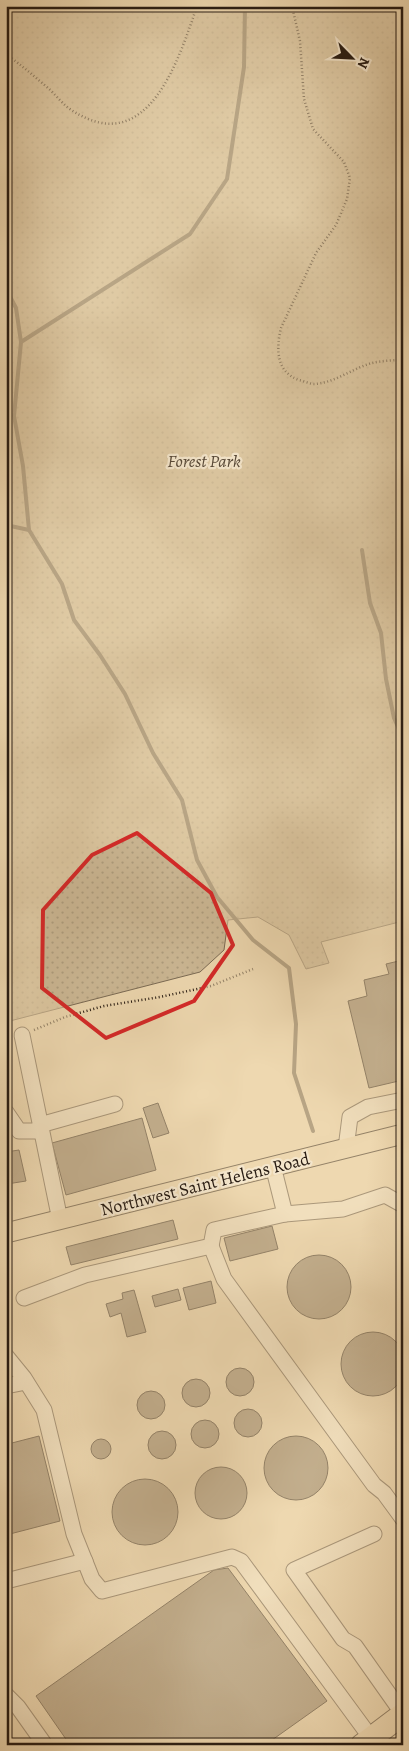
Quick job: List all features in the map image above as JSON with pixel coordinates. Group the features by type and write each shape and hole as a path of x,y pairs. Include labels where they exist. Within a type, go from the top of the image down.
{"highway":[{"path":"366,1741 403,1714"}],"main road":[{"name":"Northwest Saint Helens Road","path":"6,1233 403,1134"}],"lane":[{"path":"22,1036 60,1220"},
{"path":"346,1148 350,1117 368,1107 403,1100"},
{"path":"6,1112 19,1131 41,1128 115,1104"},
{"path":"273,1166 285,1214"},
{"path":"401,1200 385,1195 343,1209 285,1214 214,1230 211,1246 224,1279 374,1485 384,1493 403,1519"},
{"path":"24,1298 85,1275 211,1246"},
{"path":"6,1356 44,1410 74,1534 92,1579 102,1591 232,1557 241,1561 366,1741"},
{"path":"6,1386 26,1382"},
{"path":"374,1534 294,1570 344,1639 355,1646 403,1714"},
{"path":"6,1581 85,1561"},
{"path":"6,1695 18,1707 45,1745"}],"path":[{"path":"6,54 29,71 73,111 100,122 114,123 132,120 146,111 156,99 183,48 197,6"},
{"path":"292,6 300,41 304,100 313,129 344,162 350,178 347,199 336,225 316,253 281,328 278,339 278,360 285,372 295,378 313,384 341,377 372,364 403,360"},
{"path":"22,1036 65,1017 104,1006 211,986 253,969"}],"highlighted area":[{"path":"137,833 211,893 233,945 194,1001 106,1038 42,988 43,910 92,855"}],"green space":[{"name":"Forest Park","path":"6,6 403,6 403,921 321,942 329,963 306,969 289,935 258,917 228,920 224,950 200,972 6,1022"}],"building":[{"path":"403,960 403,1080 369,1088 348,1001 367,996 364,980 389,974 386,964"},
{"path":"158,1103 169,1133 153,1138 143,1108"},
{"path":"142,1118 156,1170 66,1195 52,1143"},
{"path":"19,1150 26,1181 7,1184 9,1197 6,1197 6,1152"},
{"path":"173,1220 178,1239 71,1265 66,1247"},
{"path":"272,1226 278,1249 230,1261 224,1238"},
{"path":"319,1255 337,1261 345,1269 351,1287 345,1305 337,1313 319,1319 301,1313 293,1305 287,1287 293,1269 301,1261"},
{"path":"211,1281 216,1303 189,1310 183,1288"},
{"path":"178,1289 181,1300 155,1307 152,1296"},
{"path":"134,1290 146,1332 127,1337 121,1313 110,1317 106,1304 123,1299 122,1293"},
{"path":"373,1332 391,1338 399,1346 405,1364 399,1382 391,1390 373,1396 355,1390 347,1382 341,1364 347,1346 355,1338"},
{"path":"240,1368 250,1372 254,1382 250,1392 240,1396 230,1392 226,1382 230,1372"},
{"path":"196,1379 206,1383 210,1393 206,1403 196,1407 186,1403 182,1393 186,1383"},
{"path":"151,1391 161,1395 165,1405 161,1415 151,1419 141,1415 137,1405 141,1395"},
{"path":"248,1409 258,1413 262,1423 258,1433 248,1437 238,1433 234,1423 238,1413"},
{"path":"205,1420 215,1424 219,1434 215,1444 205,1448 195,1444 191,1434 195,1424"},
{"path":"162,1431 172,1435 176,1445 172,1455 162,1459 152,1455 148,1445 152,1435"},
{"path":"39,1436 60,1521 6,1535 6,1440 8,1444"},
{"path":"296,1436 314,1442 322,1450 328,1468 322,1486 314,1494 296,1500 278,1494 270,1486 264,1468 270,1450 278,1442"},
{"path":"101,1439 108,1442 111,1449 108,1456 101,1459 94,1456 91,1449 94,1442"},
{"path":"216,1467 226,1467 240,1474 247,1488 247,1498 240,1512 226,1519 216,1519 206,1515 199,1508 195,1498 195,1488 199,1478 206,1471"},
{"path":"145,1479 158,1482 168,1489 175,1499 178,1512 175,1525 168,1535 158,1542 145,1545 132,1542 122,1535 115,1525 112,1512 115,1499 122,1489 132,1482"},
{"path":"228,1568 327,1701 265,1745 70,1745 36,1696 214,1570"}],"waterway":[{"path":"245,6 244,67 227,179 190,234 21,342 14,416 23,466 29,530 62,584 74,620 100,655 125,694 153,753 182,800 197,860 217,897 253,940 289,968 296,1024 294,1073 313,1131"},
{"path":"6,289 16,308 21,342"},
{"path":"6,525 29,530"},
{"path":"362,550 370,603 381,633 386,679 394,718 403,738"}]}
